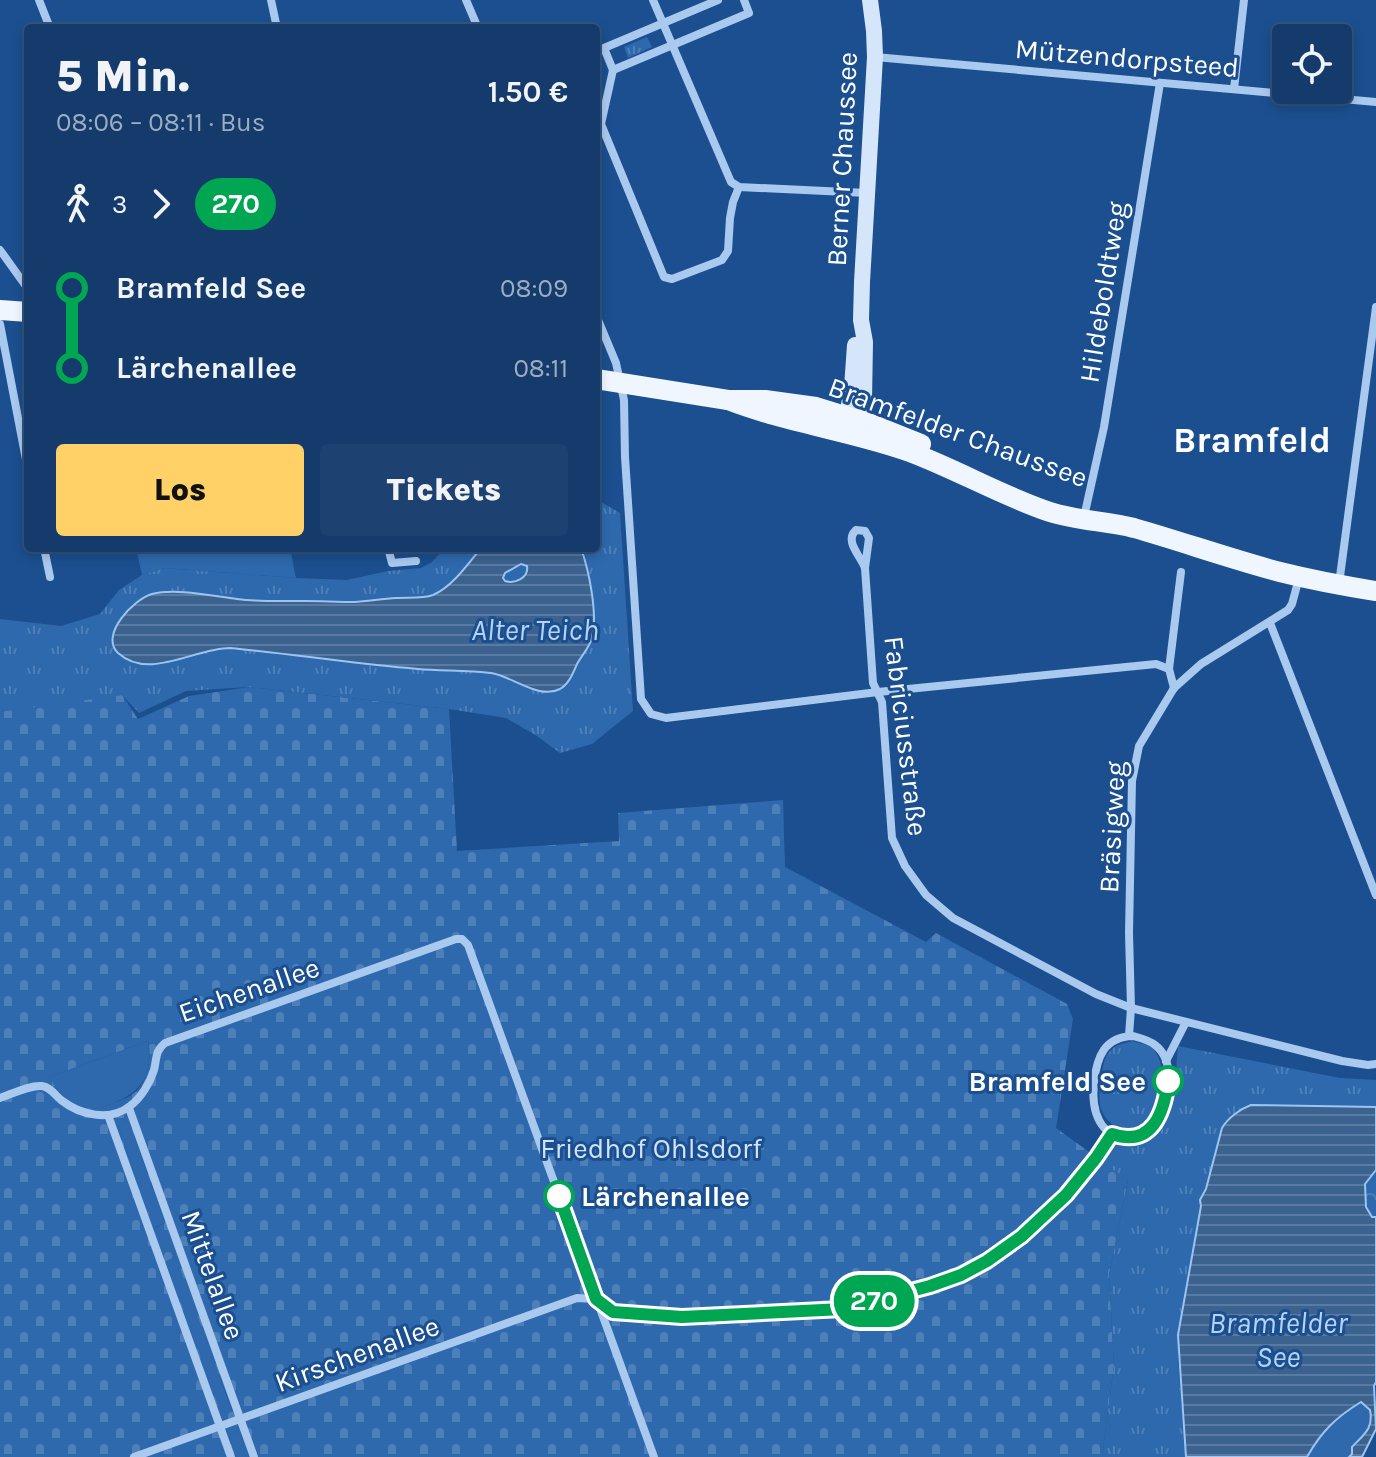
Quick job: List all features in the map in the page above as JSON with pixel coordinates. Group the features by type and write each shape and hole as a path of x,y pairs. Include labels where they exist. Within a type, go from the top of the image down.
{"main road":[{"path":"0,310 24,312"},
{"name":"Bramfelder Chaussee","path":"600,380 728,400 762,413 889,431 1005,481 1086,508 1117,524"},
{"name":"Bramfelder Chaussee","path":"853,424 909,452 1048,511 1117,524 1299,577 1376,591"}],"street":[{"path":"39,0 48,24"},
{"path":"271,0 276,24"},
{"path":"466,0 476,24"},
{"path":"653,0 731,182 739,187 868,194"},
{"path":"718,0 604,48 613,70 601,124 664,277 672,279 722,260 728,251 730,218 739,187"},
{"path":"613,70 749,13 744,0"},
{"name":"Berner Chaussee","path":"853,424 865,342 861,320 875,57 870,0"},
{"path":"1234,89 1244,0"},
{"name":"Mützendorpsteed","path":"875,57 1376,102"},
{"name":"Hildeboldtweg","path":"1086,508 1104,427 1160,83"},
{"path":"0,250 24,283"},
{"path":"1339,585 1376,307"},
{"path":"0,324 24,449"},
{"path":"600,325 616,363 624,400 641,699 651,714 666,718 878,692 1156,664 1169,669"},
{"path":"45,552 50,577"},
{"path":"389,552 392,563 416,561"},
{"name":"Fabriciusstraße","path":"865,568 873,683 882,702 892,838 905,866 926,895 953,918 996,942 1096,994 1131,1008 1342,1061 1376,1064"},
{"path":"1174,688 1169,669 1181,572"},
{"name":"Bräsigweg","path":"1129,1036 1132,781 1139,746 1174,688 1201,664 1288,610 1299,577"},
{"path":"1270,623 1376,895"},
{"name":"Eichenallee","path":"129,1108 146,1088 158,1049 165,1043 462,939 468,945 596,1299"},
{"path":"1166,1061 1186,1022"},
{"path":"1129,1036 1152,1042 1166,1061 1169,1072 1167,1090 1155,1124 1137,1135 1121,1137 1112,1134 1098,1120 1093,1106 1096,1066 1100,1055 1108,1045 1129,1036"},
{"path":"0,1098 33,1086 43,1086 78,1111 108,1115 129,1108"},
{"name":"Mittelallee","path":"129,1108 254,1457"},
{"name":"Mittelallee","path":"108,1115 231,1457"},
{"path":"596,1299 613,1312 693,1316 843,1309 930,1286 975,1268 1022,1236 1066,1195 1112,1134"},
{"name":"Kirschenallee","path":"134,1457 577,1298 596,1299"},
{"path":"596,1299 654,1457"}],"green space":[{"path":"647,37 652,47 628,58 624,47"},
{"path":"600,501 620,513 633,711 592,744 560,753 506,718 249,687 186,691 139,713 122,695 0,712 0,619 61,626 100,614 119,590 142,575 165,568 347,580 421,568 441,552 600,552"},
{"path":"137,552 291,552 296,578 165,568 142,575"},
{"name":"Friedhof Ohlsdorf","path":"249,687 449,709 457,851 619,841 618,813 783,800 785,867 926,942 936,933 1067,1004 1073,1019 1056,1128 1128,1180 1109,1275 1114,1365 1102,1457 249,1457 240,1432 229,1437 236,1457 0,1457 0,712 51,700 122,695 138,719 189,696","holes":["148,1041 149,1062 143,1082 132,1095 111,1104 84,1108 64,1096 49,1077","123,1119 130,1124 165,1223 154,1228 118,1126","176,1257 232,1410 221,1414 166,1261"]},
{"path":"148,1041 149,1063 143,1080 131,1094 111,1104 84,1108 63,1095 49,1077"},
{"path":"1133,1041 1156,1052 1161,1068 1162,1096 1153,1119 1141,1127 1126,1130 1112,1124 1103,1114 1100,1091 1108,1053 1118,1045"},
{"path":"1178,1046 1340,1078 1376,1080 1376,1107 1251,1105 1226,1121 1200,1200 1180,1319 1178,1358 1186,1457 1102,1457 1114,1365 1109,1275 1128,1180 1099,1160 1116,1145 1143,1141 1154,1136 1162,1126 1175,1086"},
{"path":"123,1119 130,1124 165,1223 153,1228 118,1126"},
{"path":"1376,1170 1376,1217 1372,1217 1366,1207 1365,1184"},
{"path":"177,1257 232,1411 221,1415 165,1261"},
{"path":"1361,1402 1370,1410 1371,1422 1352,1447 1352,1454 1349,1457 1307,1457 1330,1426"},
{"path":"240,1432 249,1457 236,1457 229,1436"}],"water":[{"name":"Alter Teich","path":"478,552 582,552 592,593 594,628 589,645 560,689 552,692 534,690 491,673 394,667 230,648 158,664 144,664 130,661 113,646 113,637 121,619 136,603 152,594 183,592 246,600 354,602 433,595 447,587","holes":["521,564 527,566 517,581 509,582 503,578 505,573"]},
{"name":"Bramfelder See","path":"1251,1105 1376,1107 1376,1170 1365,1184 1366,1207 1372,1217 1376,1217 1376,1429 1362,1457 1349,1457 1352,1447 1367,1431 1370,1422 1370,1410 1361,1402 1330,1426 1307,1457 1186,1457 1178,1335 1200,1200 1206,1189 1222,1128 1235,1114"}],"bus line":[{"name":"270","path":"559,1196 596,1299 613,1312 682,1317 843,1309 930,1286 987,1261 1022,1236 1066,1195 1112,1134 1135,1136 1152,1127 1163,1108 1168,1081"}],"place":[{"name":"Bramfeld See","path":"1168,1081"},
{"name":"Lärchenallee","path":"559,1196"}],"district":[{"name":"Bramfeld","path":"1252,440"}]}
